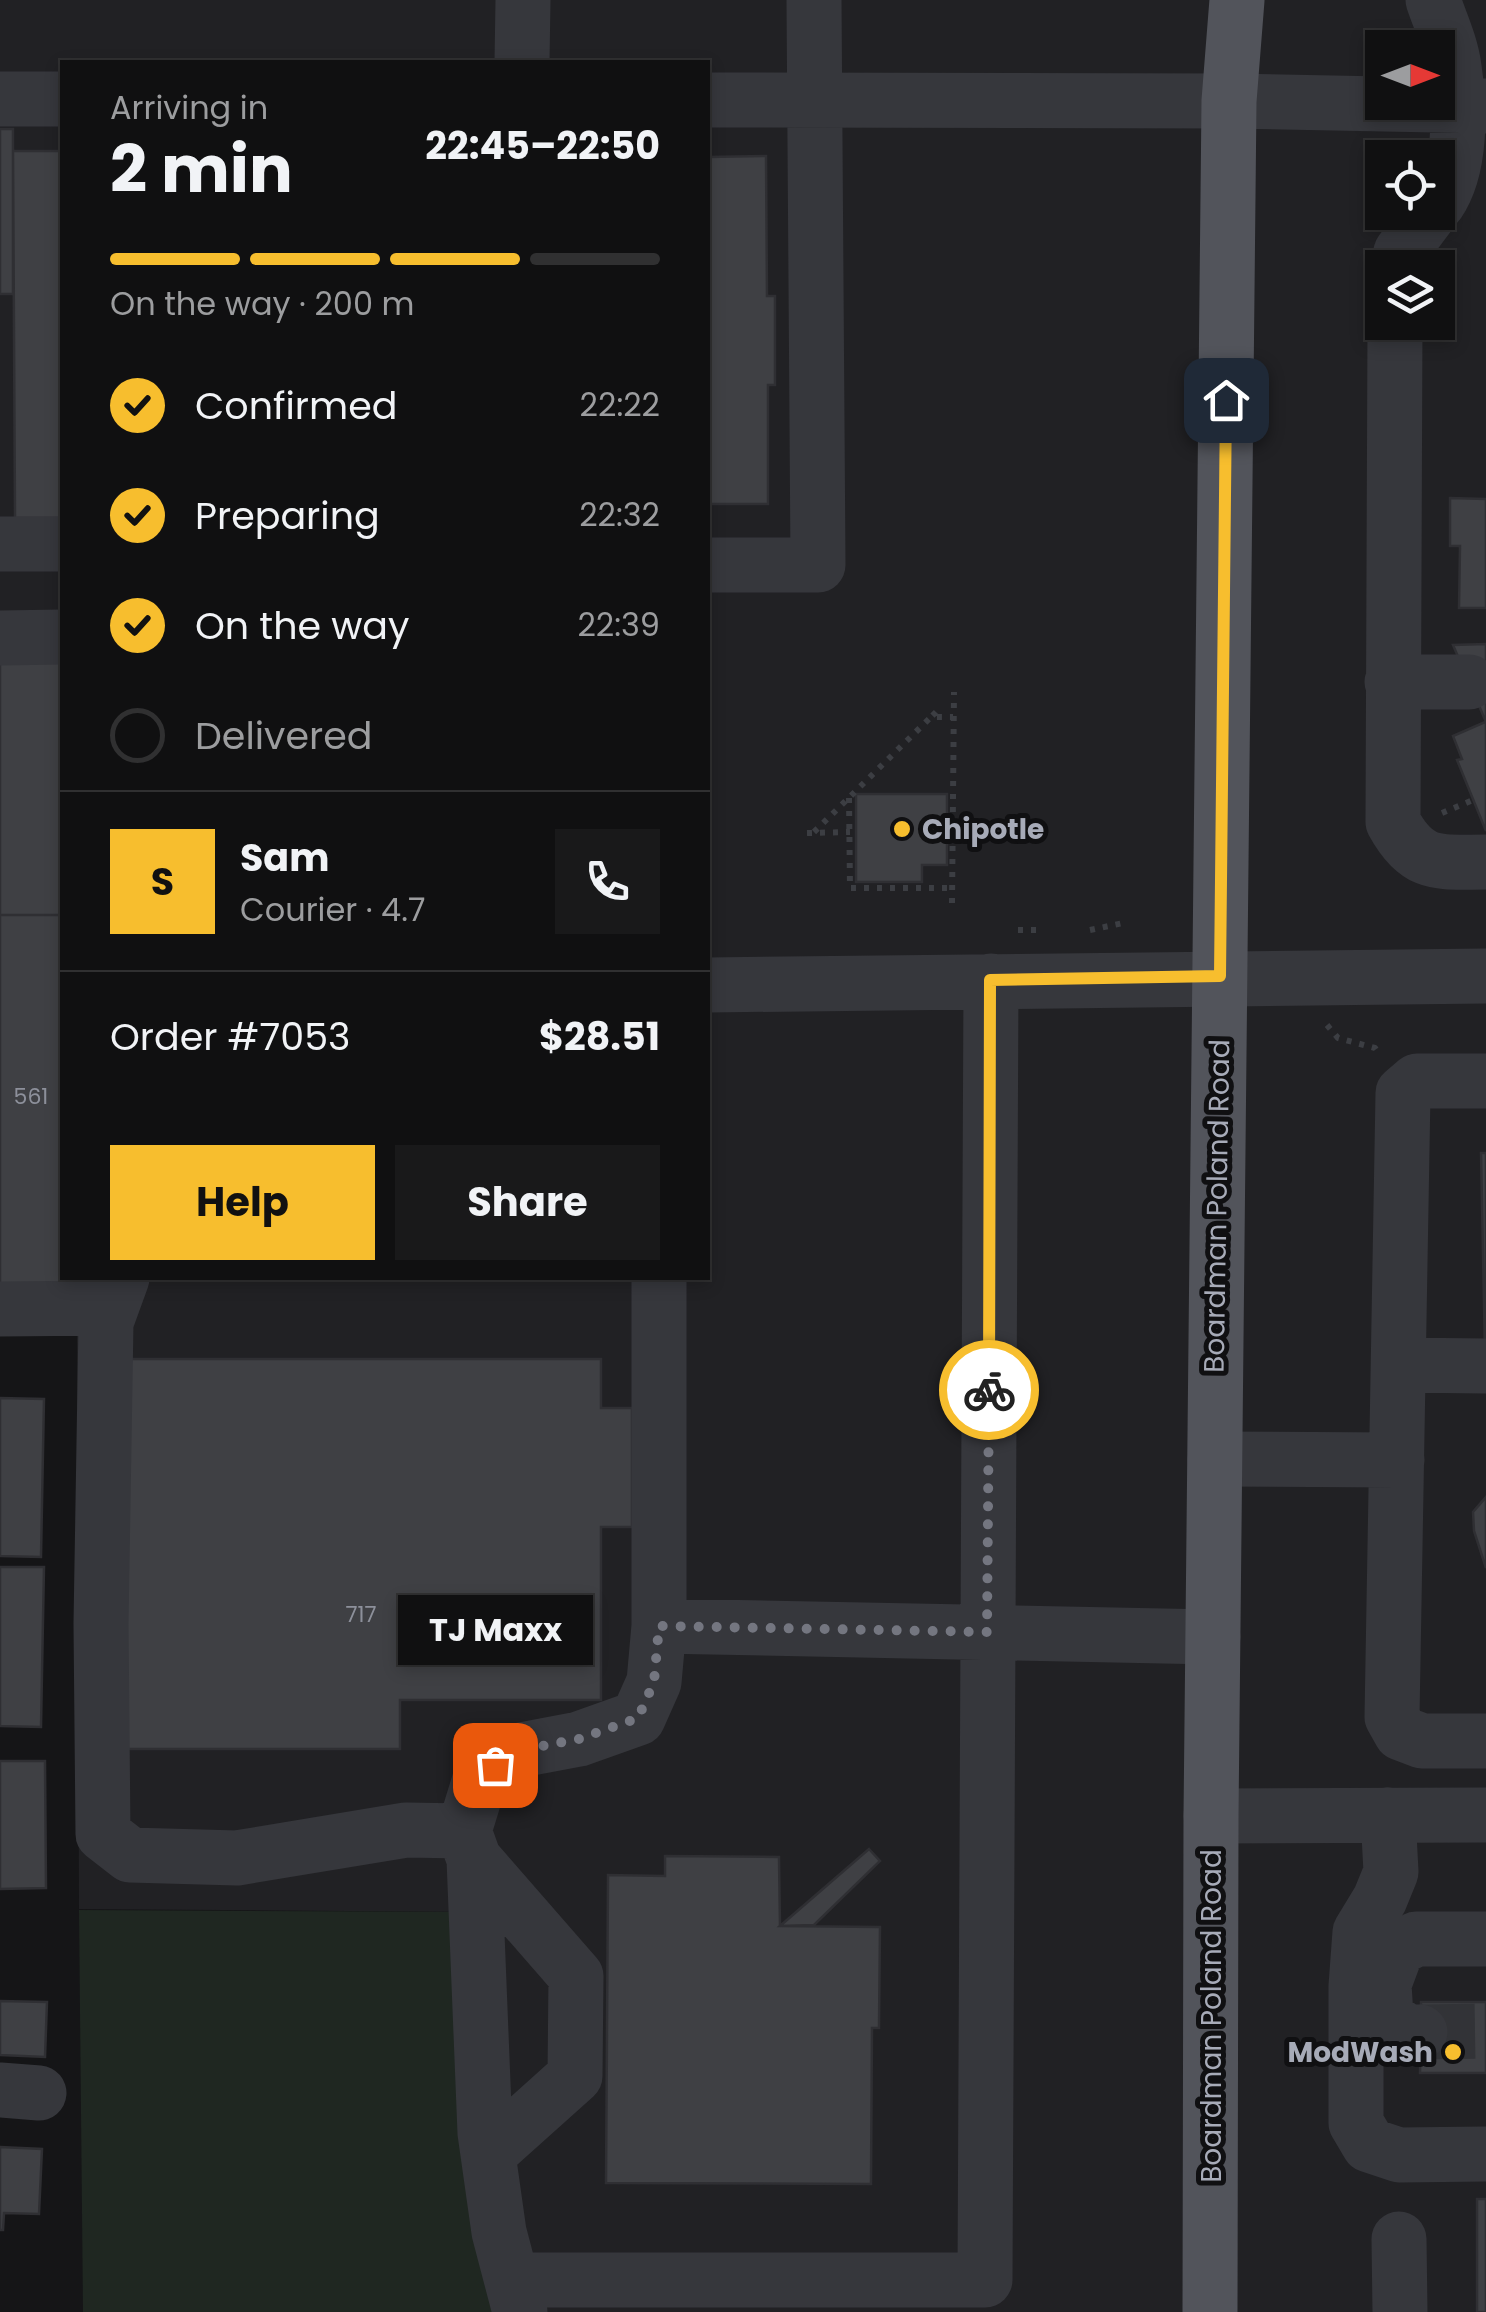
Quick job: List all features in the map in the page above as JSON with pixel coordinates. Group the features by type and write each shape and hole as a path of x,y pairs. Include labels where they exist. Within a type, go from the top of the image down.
{"main road":[{"name":"Boardman Poland Road","path":"1222,0 1229,101"},
{"name":"Boardman Poland Road","path":"1210,2312 1229,101 1237,0"}],"street":[{"path":"522,0 522,60"},
{"path":"710,565 818,566 814,0"},
{"path":"1433,0 1471,106 1455,154"},
{"path":"0,99 60,99"},
{"path":"710,100 1229,101 1471,106"},
{"path":"1394,340 1393,822 1407,848 1436,862 1486,862"},
{"path":"0,544 60,544"},
{"path":"0,638 60,637"},
{"path":"1392,682 1469,682"},
{"path":"710,985 1220,976 1486,976"},
{"path":"659,1280 659,1626 654,1682 638,1718 579,1739 510,1752 480,1779 469,1845 488,2154 499,2232 516,2296 985,2280 990,980"},
{"path":"1486,1081 1417,1081 1403,1093 1392,1717 1400,1733 1422,1741 1486,1741"},
{"path":"0,1308 116,1292 106,1322 103,1834 130,1856 237,1858 406,1830 469,1845 576,1976 576,2076 488,2154"},
{"path":"1398,1365 1486,1366"},
{"path":"1215,1459 1396,1460"},
{"path":"659,1626 1214,1636"},
{"path":"1388,1815 1391,1872 1380,1900 1360,1932 1356,2123 1369,2145 1399,2155 1486,2154"},
{"path":"1212,1816 1486,1815"},
{"path":"1420,2032 1406,2031 1386,2017 1384,1984 1396,1949 1416,1939 1486,1939"},
{"path":"1399,2239 1400,2312"}],"path":[{"path":"952,903 954,692"},
{"path":"850,832 810,832 934,714 953,717"},
{"path":"849,798 850,888 952,888"},
{"path":"1084,931 1128,922"},
{"path":"1018,930 1051,930"},
{"path":"1323,1020 1338,1038 1375,1048 1403,1093"}],"shaded area":[{"path":"0,0 1486,0 1486,2312 520,2312 475,1912 79,1909 77,1325 0,1325"},
{"path":"79,1910 476,1912 520,2312 83,2312"}],"building":[{"path":"0,129 13,129 13,294 0,294"},
{"path":"13,151 60,151 60,518 15,518"},
{"path":"766,156 767,296 775,296 775,385 768,385 768,504 710,504 710,157"},
{"path":"1450,498 1486,499 1486,608 1459,608 1460,546 1450,546"},
{"path":"1486,644 1486,722 1453,645"},
{"path":"0,660 60,660 60,915 0,915"},
{"path":"1486,722 1486,831 1457,760 1462,759 1453,736"},
{"name":"Chipotle","path":"856,794 947,794 947,865 922,865 922,882 856,882"},
{"path":"0,915 60,915 60,1280 83,1280 83,1289 0,1289"},
{"path":"1481,1153 1486,1153 1486,1355 1485,1355"},
{"path":"122,1359 601,1359 601,1408 632,1408 632,1527 601,1527 601,1700 400,1700 400,1749 122,1749"},
{"path":"0,1398 44,1399 41,1557 0,1556"},
{"path":"1486,1497 1486,1568 1474,1531 1473,1512"},
{"path":"0,1567 44,1567 41,1727 0,1726"},
{"path":"0,1761 45,1761 46,1888 0,1889"},
{"path":"869,1849 880,1861 814,1925 780,1926"},
{"path":"665,1856 779,1857 780,1926 880,1927 879,2028 872,2028 871,2184 606,2183 608,1875 665,1876"},
{"path":"0,2001 47,2002 45,2057 0,2055"},
{"name":"ModWash","path":"1421,2002 1486,2002 1486,2073 1420,2073"},
{"path":"0,2147 42,2149 39,2214 4,2213 3,2230 0,2230"},
{"path":"1477,2199 1486,2199 1486,2312 1477,2312"}],"tunnel":[{"path":"1420,2032 1486,2031"}],"way so far":[{"path":"495,1765 510,1752 579,1739 638,1718 654,1682 659,1626 987,1632 989,1390"}],"place":[{"name":"Chipotle","path":"902,829"},
{"name":"TJ Maxx","path":"495,1765"},
{"name":"ModWash","path":"1453,2052"}],"route":[{"path":"989,1390 990,980 1220,976 1226,400"}]}
